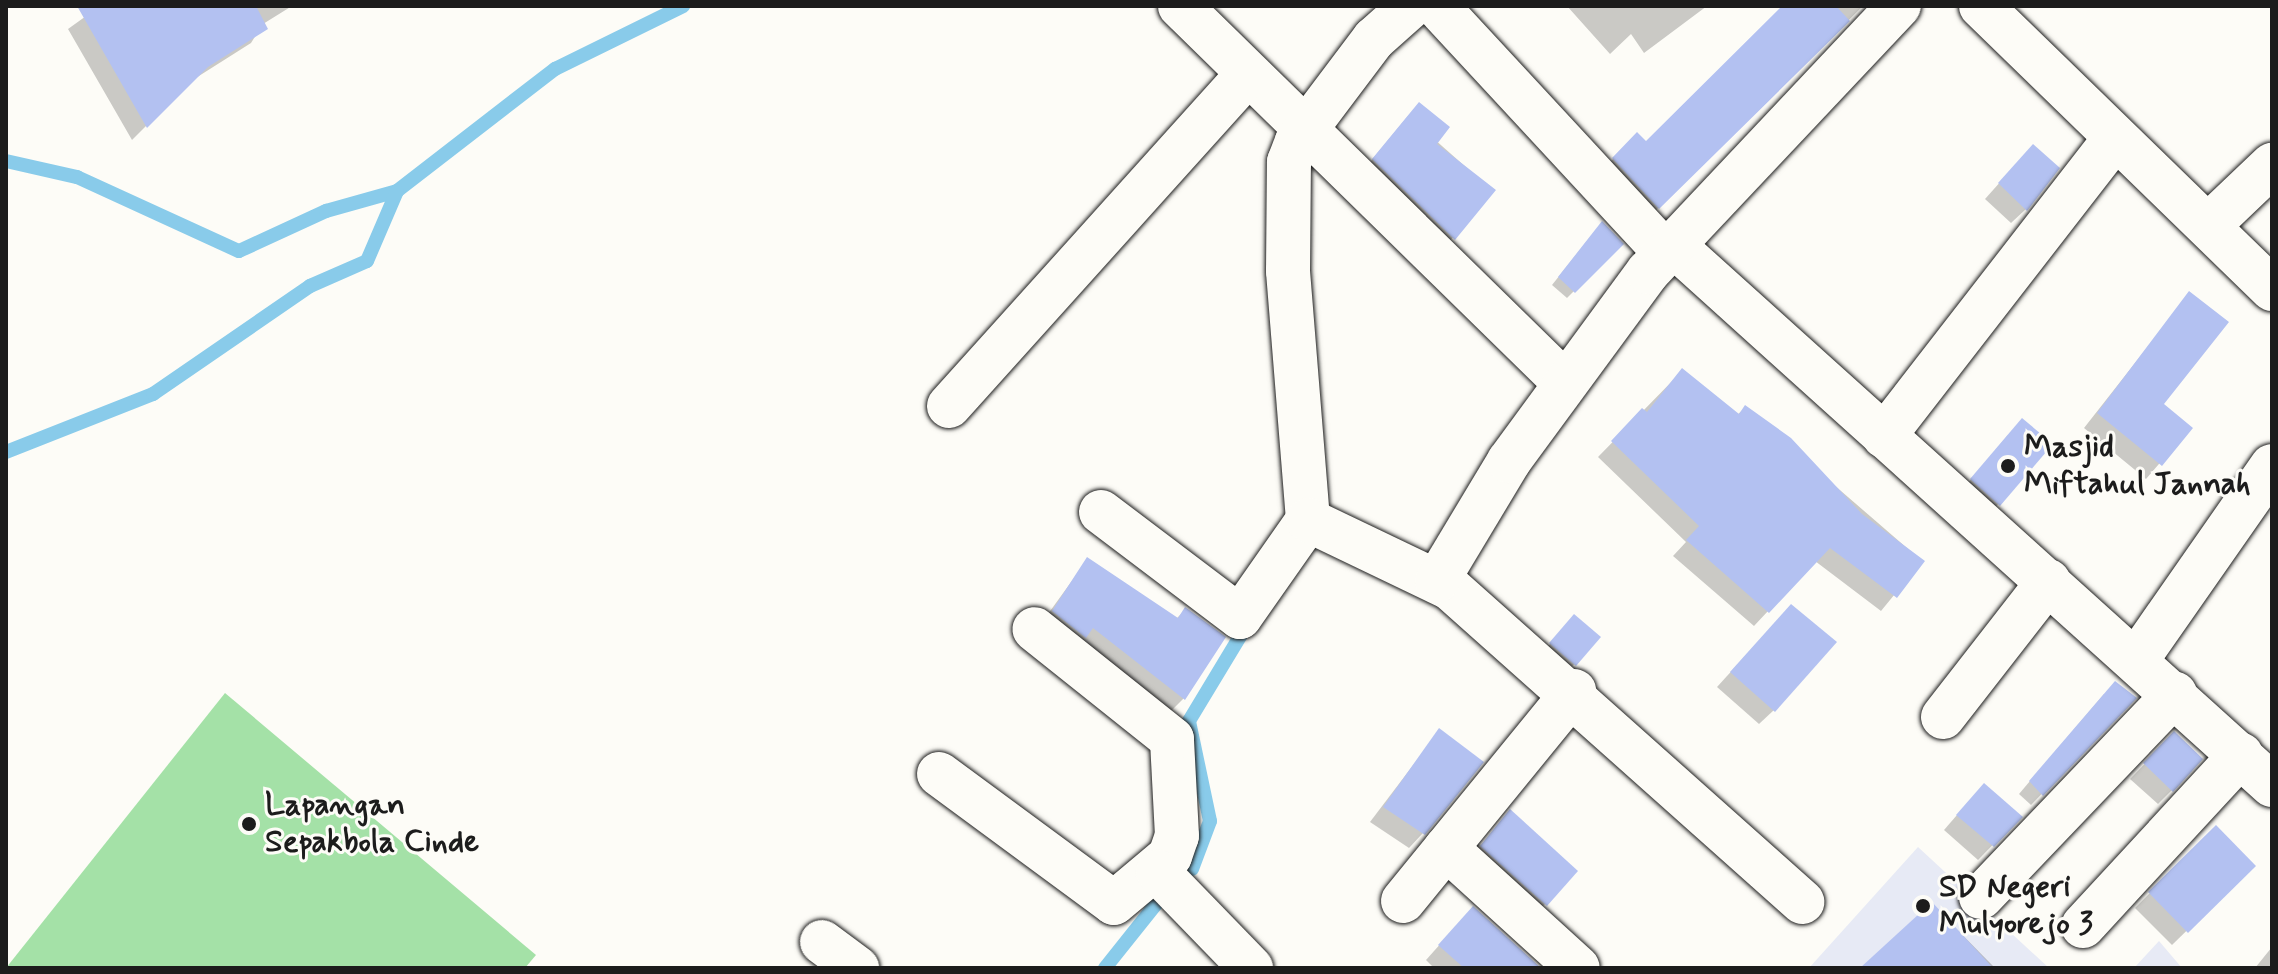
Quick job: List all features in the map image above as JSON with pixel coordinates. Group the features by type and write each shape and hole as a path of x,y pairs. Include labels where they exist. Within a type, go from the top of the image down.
{"street":[{"path":"1180,6 1246,76 1563,381"},
{"path":"1437,581 1442,561 1563,381 1668,248 1899,6"},
{"path":"1981,6 2115,138 2210,224 2272,289"},
{"path":"1101,512 1240,617 1314,523 1287,186 1310,138 1374,39 1429,7 1668,248 2138,658 2272,785"},
{"path":"949,406 1246,76"},
{"path":"1884,436 2115,138"},
{"path":"2210,224 2272,165"},
{"path":"2138,658 2272,466"},
{"path":"1314,523 1437,581 1574,691 1802,902"},
{"path":"1943,717 2049,581"},
{"path":"939,774 1105,900 1123,902 1158,872 1177,836 1172,739 1034,629"},
{"path":"1403,901 1574,691"},
{"path":"1981,897 2175,694"},
{"path":"2083,926 2241,755"},
{"path":"1446,848 1578,968"},
{"path":"1158,872 1251,968"},
{"path":"822,942 857,968"}],"shaded area":[{"name":"SD Negeri Mulyorejo 3","path":"1918,847 2049,968 1809,968"},
{"name":"SD Negeri Mulyorejo 3","path":"2159,941 2182,968 2134,968"}],"green space":[{"name":"Lapangan Sepakbola Cinde","path":"225,693 536,955 525,968 6,968"}],"building":[{"path":"77,6 256,6 268,29 208,67 147,128"},
{"path":"1782,6 1836,6 1850,21 1659,209 1612,158 1637,132 1646,141"},
{"path":"1419,102 1450,127 1437,144 1496,190 1455,240 1372,159"},
{"path":"2033,144 2060,168 2027,211 1998,183"},
{"path":"1602,221 1624,244 1575,293 1558,277"},
{"path":"2189,291 2229,322 2164,404 2193,428 2162,466 2097,413"},
{"path":"1682,368 1739,414 1745,405 1791,438 1862,514 1925,561 1897,598 1830,548 1769,613 1686,540 1699,526 1611,441 1642,408 1647,412"},
{"name":"Masjid Miftahul Jannah","path":"2022,418 2053,444 2000,506 1970,479"},
{"path":"1087,557 1178,618 1185,607 1226,637 1185,700 1093,628 1086,638 1052,611"},
{"path":"1791,604 1837,642 1775,712 1730,672"},
{"path":"1574,614 1601,637 1576,666 1549,643"},
{"path":"2115,681 2137,698 2043,796 2029,781"},
{"path":"1439,728 1484,762 1425,835 1383,807"},
{"path":"2174,731 2203,759 2173,792 2143,763"},
{"path":"1984,783 2023,817 1994,847 1956,815"},
{"path":"1510,809 1578,871 1547,906 1480,846"},
{"path":"2216,825 2256,866 2188,933 2148,892"},
{"path":"1932,902 1993,968 1860,968"},
{"path":"1473,906 1541,968 1464,968 1438,945"}],"waterway":[{"path":"6,161 77,177 239,251 326,211 397,191 555,69 683,6"},
{"path":"6,452 153,394 310,286 367,261 397,191"},
{"path":"1192,869 1210,821 1189,721 1247,625"},
{"path":"1105,968 1156,904"}],"place":[{"name":"Masjid Miftahul Jannah","path":"2008,466"},
{"name":"Lapangan Sepakbola Cinde","path":"249,824"},
{"name":"SD Negeri Mulyorejo 3","path":"1923,906"}]}
